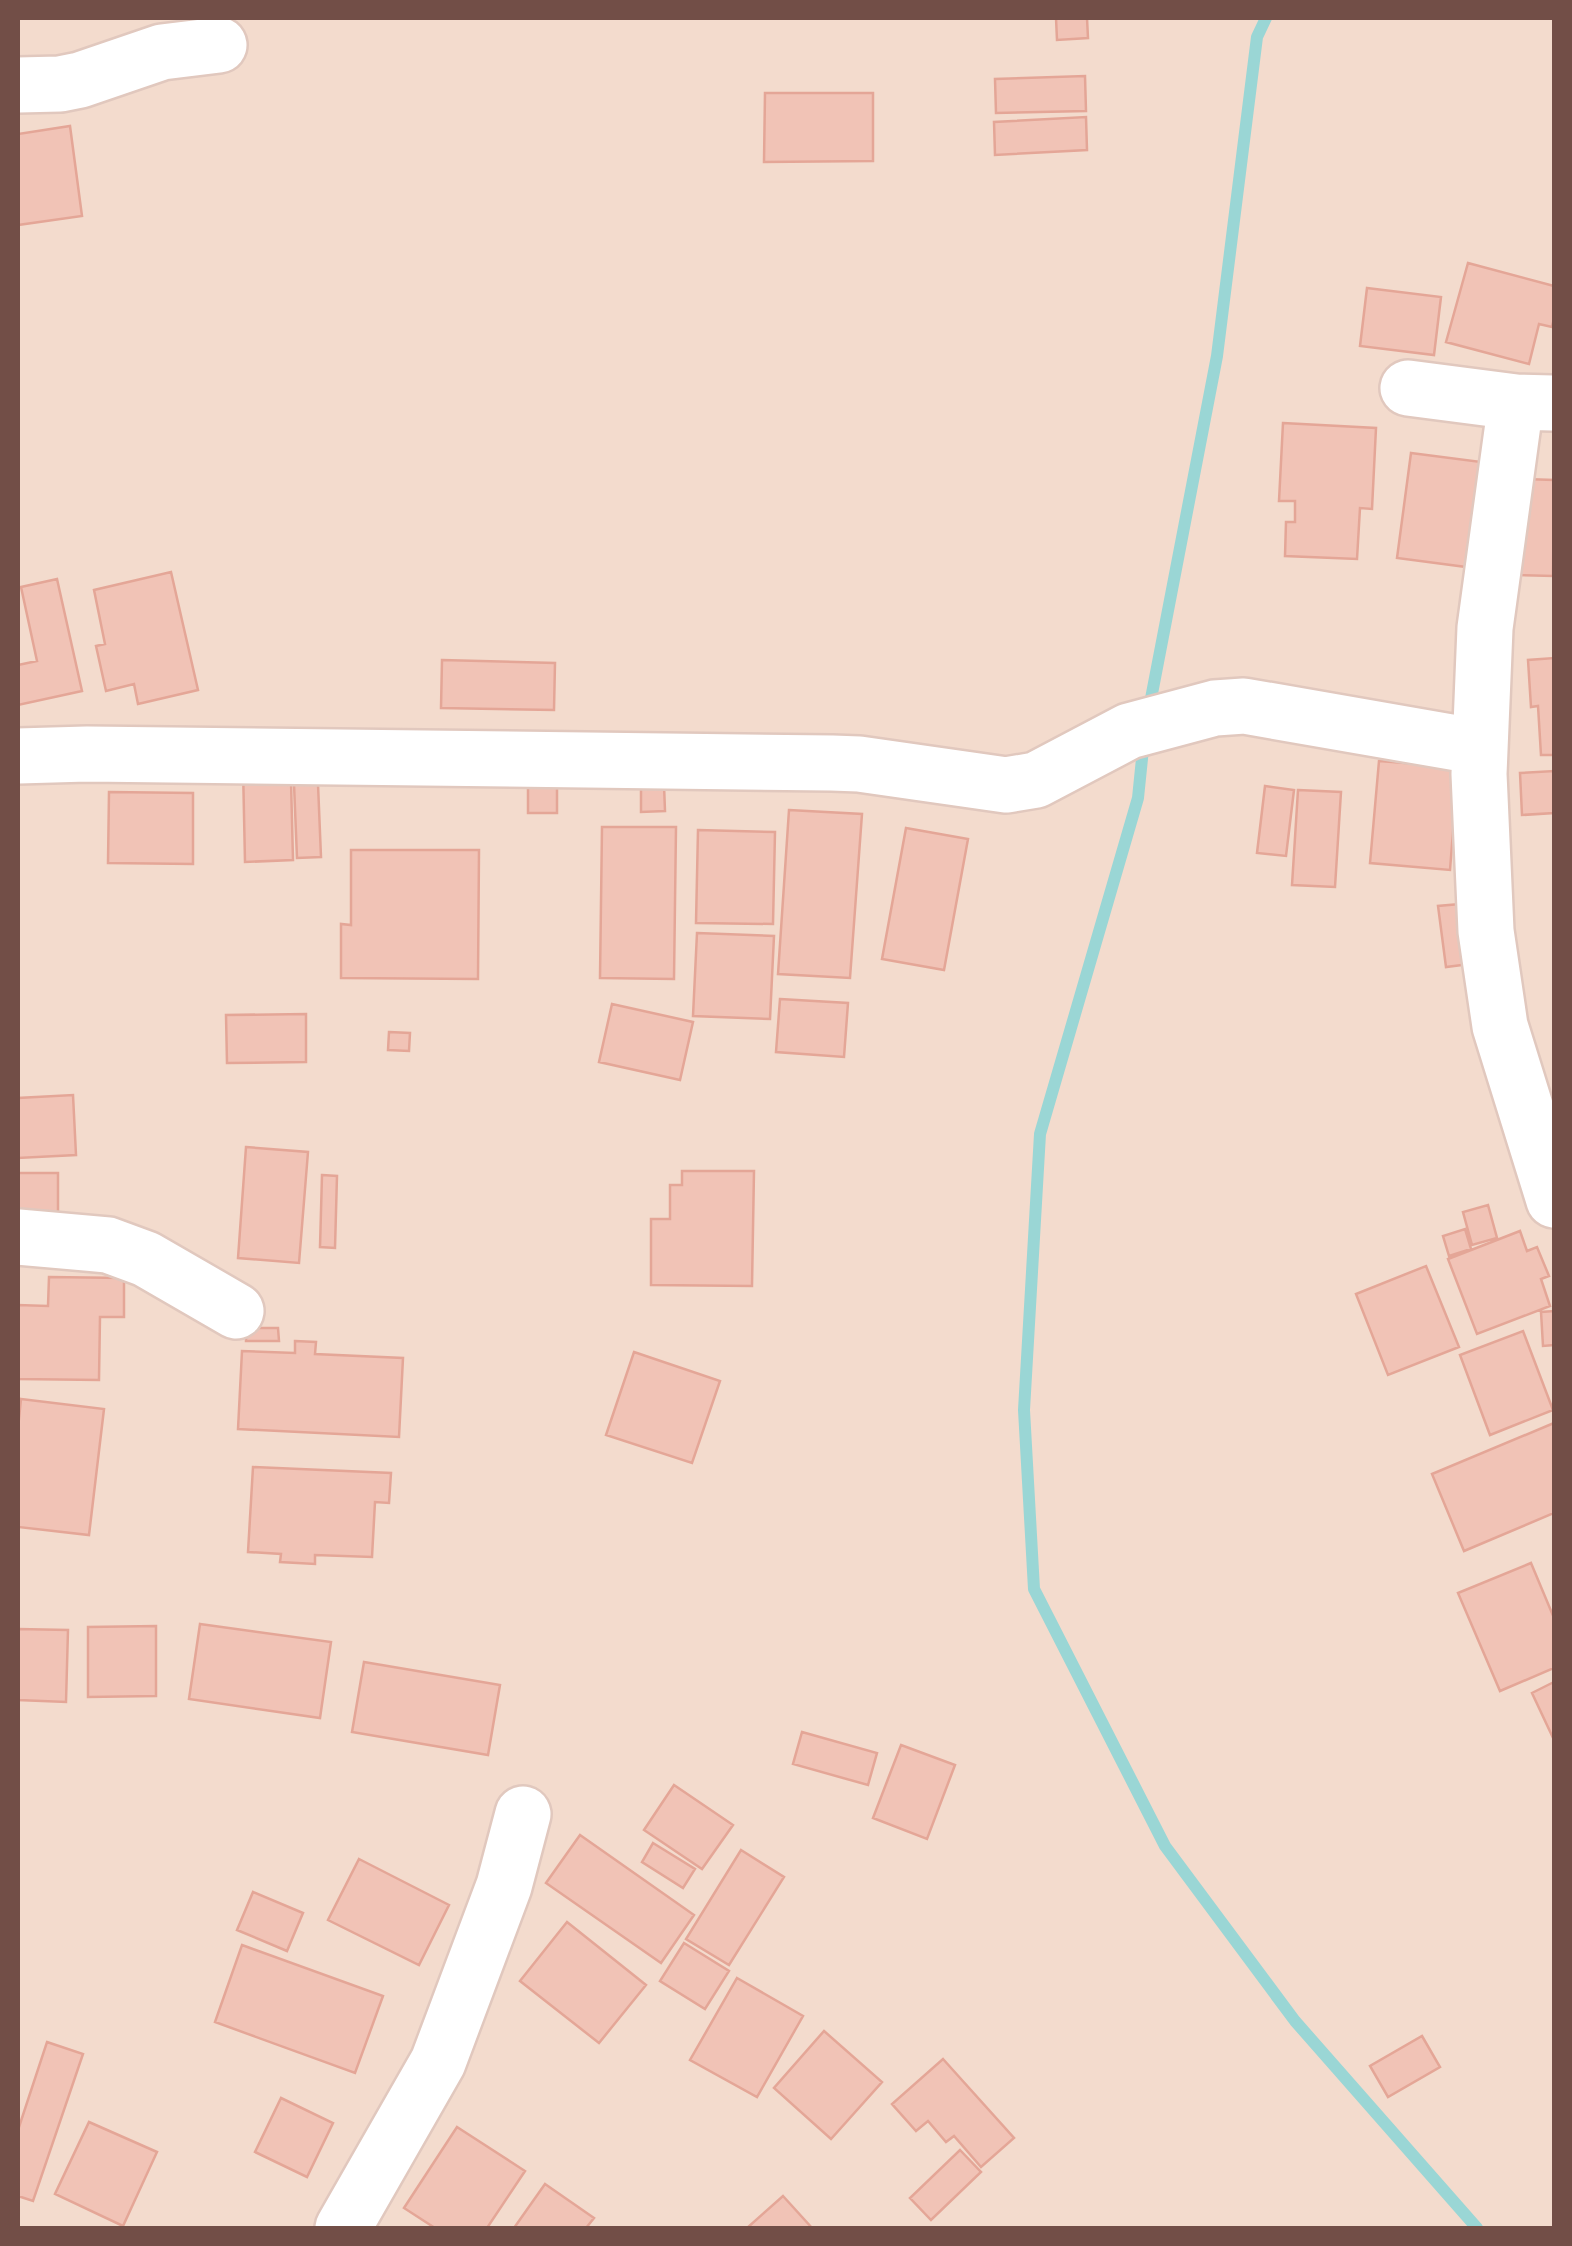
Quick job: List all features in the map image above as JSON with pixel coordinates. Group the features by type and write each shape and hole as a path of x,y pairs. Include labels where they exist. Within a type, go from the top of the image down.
{"street":[{"path":"18,85 60,84 162,52 219,45"},
{"path":"1408,388 1535,403 1485,628 1479,774 1486,931 1500,1026 1554,1200"},
{"path":"18,756 859,764 1006,785 1036,780 1129,731 1215,708 1244,706 1480,747"},
{"path":"18,1237 108,1245 146,1259 236,1312"},
{"path":"343,2228 438,2062 504,1886 523,1814"}],"shaded area":[{"path":"18,18 1554,18 1554,2228 18,2228"}],"building":[{"path":"1056,18 1087,18 1088,38 1057,40"},
{"path":"1085,76 1086,111 996,113 995,79"},
{"path":"765,93 873,93 873,161 764,162"},
{"path":"1086,117 1087,150 995,155 994,122"},
{"path":"70,126 82,216 18,225 18,134"},
{"path":"1468,263 1554,286 1552,327 1539,324 1529,364 1446,342"},
{"path":"1367,288 1441,297 1434,355 1360,346"},
{"path":"1283,423 1376,428 1372,509 1360,508 1357,559 1285,556 1286,522 1295,522 1295,501 1279,501"},
{"path":"1411,453 1489,463 1474,568 1397,558"},
{"path":"1524,479 1554,480 1553,576 1519,575"},
{"path":"171,572 198,690 138,704 134,684 106,691 96,646 105,644 94,590"},
{"path":"57,579 82,691 18,705 18,665 37,661 21,587"},
{"path":"1554,658 1554,755 1541,755 1538,706 1531,707 1528,660"},
{"path":"442,660 555,663 554,710 441,708"},
{"path":"1379,761 1458,767 1450,870 1370,863"},
{"path":"243,767 291,781 293,860 245,862"},
{"path":"1554,771 1554,813 1522,815 1520,773"},
{"path":"294,784 318,784 321,857 297,858"},
{"path":"528,784 557,784 557,813 528,813"},
{"path":"664,785 665,811 641,812 641,786"},
{"path":"1265,786 1294,790 1286,856 1257,853"},
{"path":"1298,790 1341,792 1335,887 1292,885"},
{"path":"109,792 193,793 193,864 108,863"},
{"path":"789,810 862,814 850,978 778,974"},
{"path":"602,827 676,827 674,979 600,978"},
{"path":"906,828 968,839 944,970 882,959"},
{"path":"698,830 775,832 773,924 696,923"},
{"path":"351,850 479,850 478,979 341,978 341,924 351,925"},
{"path":"1471,903 1478,963 1446,967 1438,906"},
{"path":"697,933 774,936 770,1019 693,1016"},
{"path":"780,999 848,1003 844,1057 776,1052"},
{"path":"612,1004 693,1022 680,1080 599,1062"},
{"path":"306,1014 306,1062 227,1063 226,1015"},
{"path":"389,1032 410,1033 409,1051 388,1050"},
{"path":"73,1095 76,1155 18,1158 18,1098"},
{"path":"246,1147 308,1152 299,1263 238,1258"},
{"path":"682,1171 754,1171 752,1286 651,1285 651,1219 670,1219 670,1185 682,1185"},
{"path":"18,1173 58,1173 58,1225 18,1226"},
{"path":"322,1175 337,1176 335,1248 320,1247"},
{"path":"1488,1205 1497,1238 1472,1245 1463,1212"},
{"path":"1465,1229 1471,1249 1449,1256 1443,1236"},
{"path":"1520,1231 1527,1251 1537,1247 1549,1276 1541,1279 1550,1306 1477,1334 1448,1259"},
{"path":"1426,1266 1459,1347 1388,1375 1356,1294"},
{"path":"49,1277 124,1278 124,1317 100,1317 99,1380 18,1379 18,1305 48,1306"},
{"path":"1554,1311 1554,1345 1543,1346 1541,1312"},
{"path":"246,1328 278,1328 279,1341 246,1341"},
{"path":"1523,1331 1553,1410 1490,1435 1460,1355"},
{"path":"295,1341 316,1342 315,1354 403,1358 399,1437 238,1429 242,1351 295,1353"},
{"path":"634,1352 720,1381 692,1463 606,1435"},
{"path":"21,1399 104,1409 89,1535 18,1527"},
{"path":"1554,1423 1554,1513 1464,1551 1432,1474"},
{"path":"253,1467 391,1473 389,1503 375,1502 372,1557 315,1555 315,1564 280,1562 281,1554 248,1552"},
{"path":"1531,1563 1554,1618 1554,1668 1500,1691 1458,1593"},
{"path":"200,1624 331,1642 320,1718 189,1699"},
{"path":"156,1626 156,1696 88,1697 88,1627"},
{"path":"18,1629 68,1630 66,1702 18,1700"},
{"path":"364,1662 500,1685 488,1755 352,1732"},
{"path":"1554,1682 1554,1740 1532,1693"},
{"path":"802,1732 877,1753 868,1785 793,1764"},
{"path":"901,1745 955,1765 927,1839 873,1818"},
{"path":"674,1785 733,1825 702,1869 644,1830"},
{"path":"580,1835 694,1915 661,1963 546,1883"},
{"path":"653,1843 695,1869 683,1888 642,1862"},
{"path":"741,1850 784,1877 729,1965 686,1939"},
{"path":"359,1859 449,1905 419,1965 328,1920"},
{"path":"253,1892 303,1913 287,1951 237,1930"},
{"path":"567,1922 646,1985 599,2043 520,1981"},
{"path":"684,1943 729,1971 705,2009 660,1981"},
{"path":"242,1945 383,1996 355,2073 215,2022"},
{"path":"737,1978 803,2016 757,2097 690,2060"},
{"path":"824,2031 882,2082 831,2139 774,2088"},
{"path":"1422,2036 1440,2067 1388,2097 1370,2066"},
{"path":"47,2042 83,2054 33,2201 18,2196 18,2130"},
{"path":"943,2059 1014,2138 981,2167 954,2136 946,2142 928,2121 916,2131 892,2104"},
{"path":"281,2098 333,2123 307,2177 255,2152"},
{"path":"89,2122 157,2152 123,2226 55,2194"},
{"path":"457,2127 525,2171 487,2228 435,2228 404,2208"},
{"path":"960,2150 981,2172 931,2220 910,2198"},
{"path":"545,2184 594,2218 586,2228 514,2228"},
{"path":"783,2196 812,2228 747,2228"}],"waterway":[{"path":"1149,709 1217,356 1257,37 1266,18"},
{"path":"1144,739 1138,798 1040,1134 1024,1410 1034,1589 1165,1846 1295,2021 1477,2228"}]}
